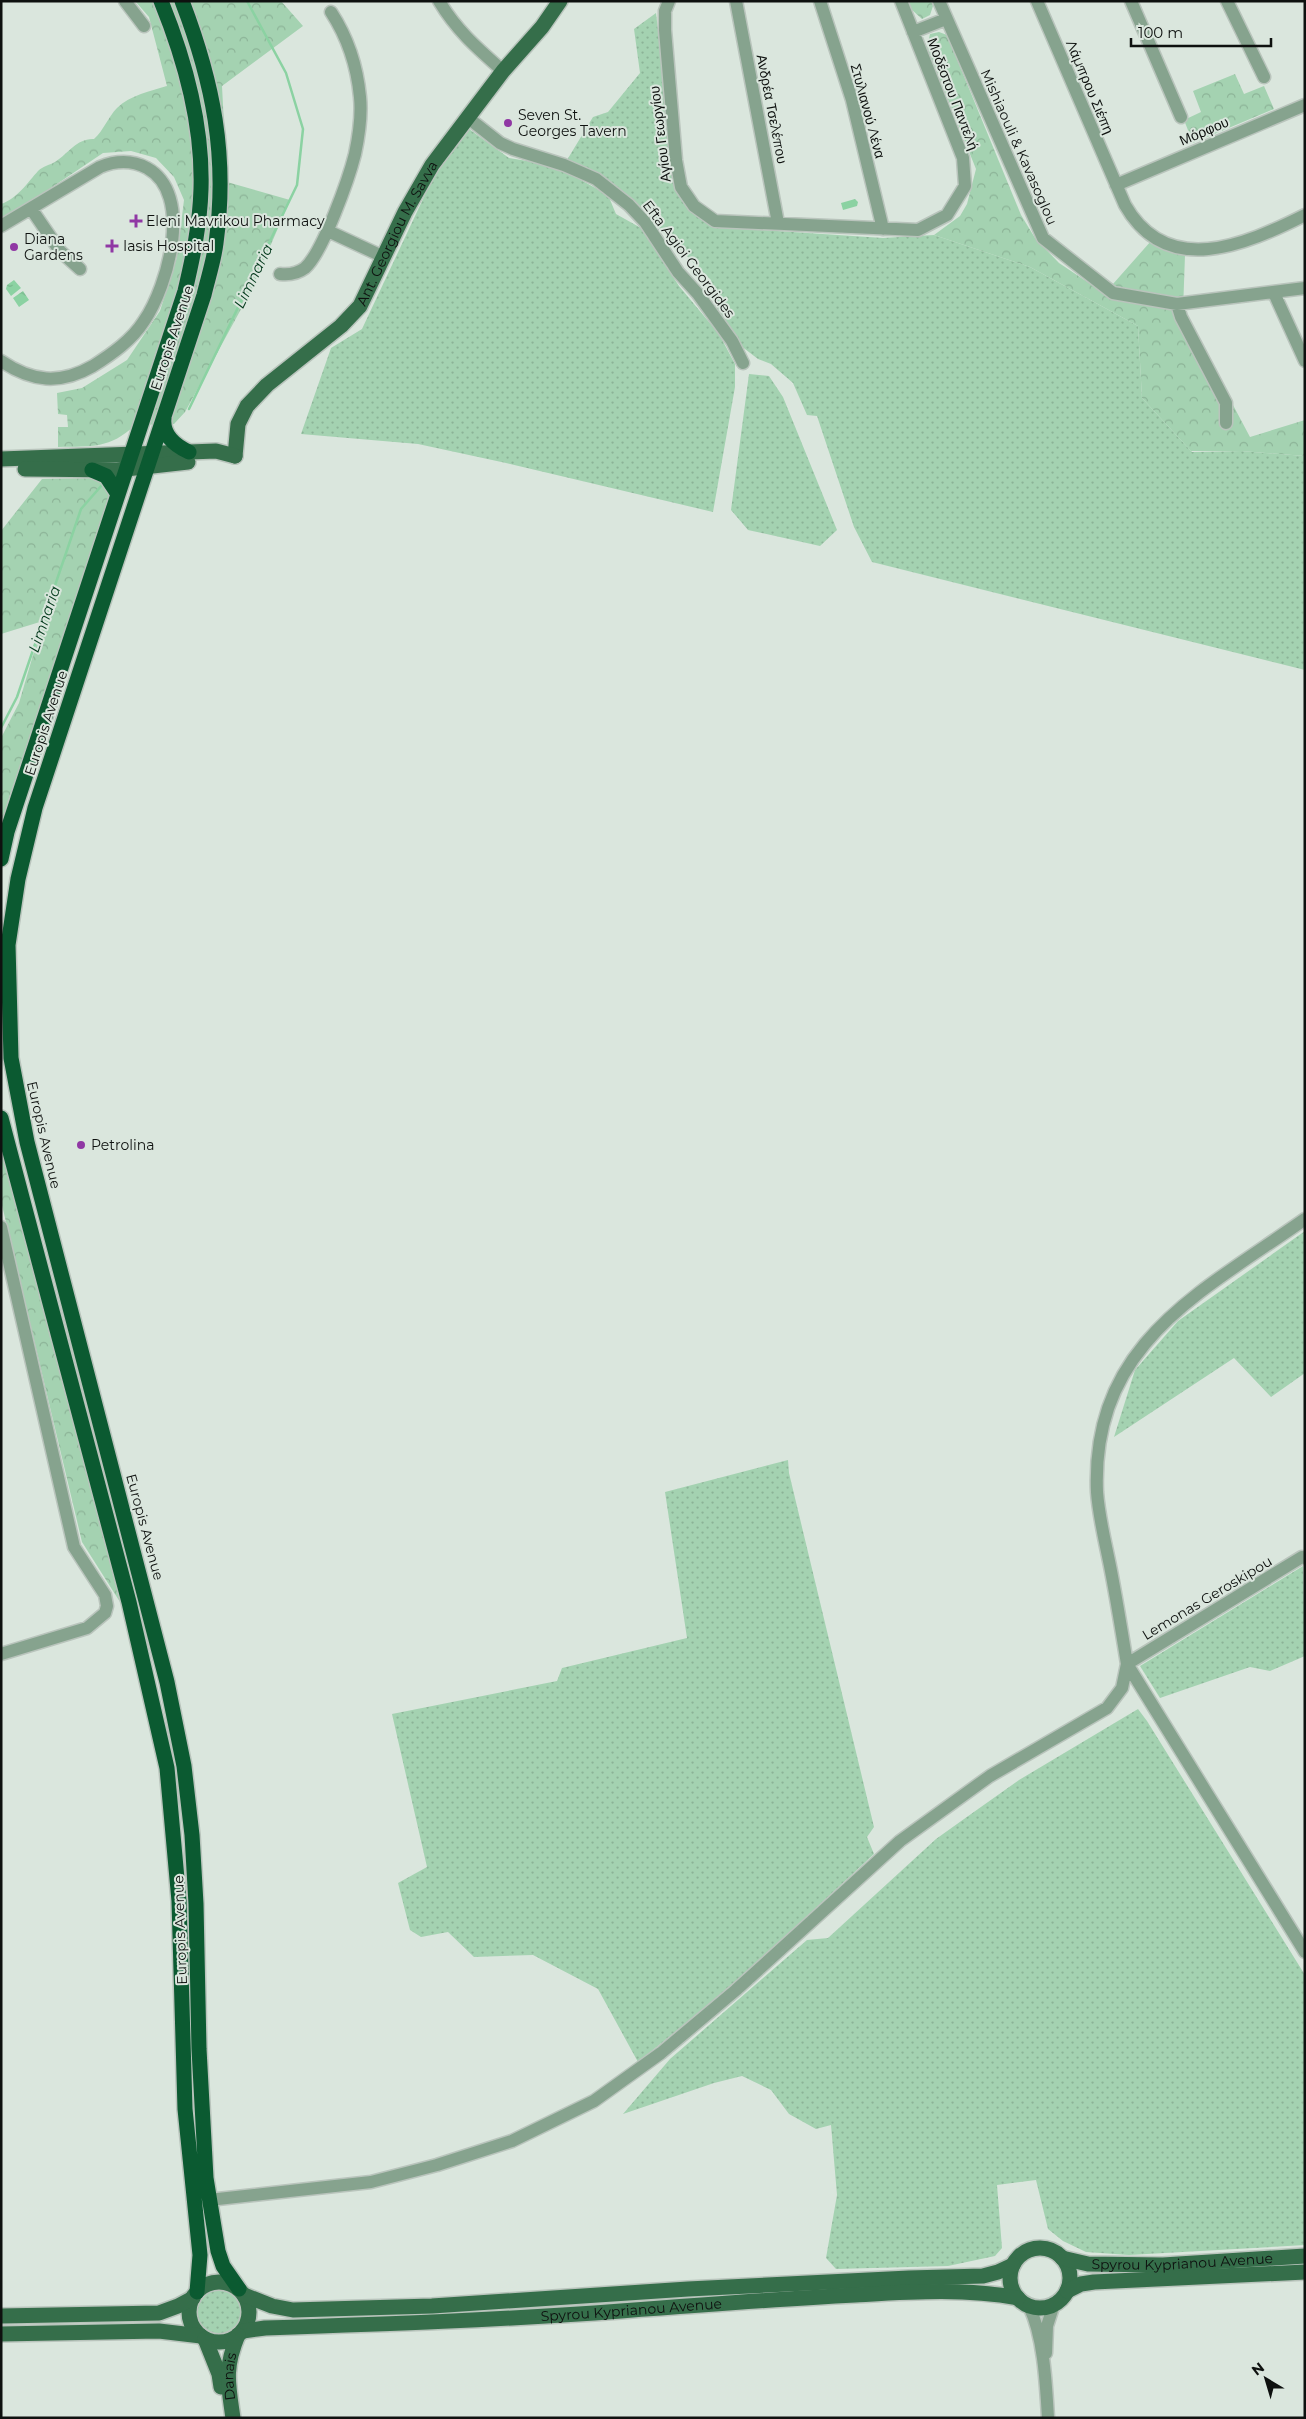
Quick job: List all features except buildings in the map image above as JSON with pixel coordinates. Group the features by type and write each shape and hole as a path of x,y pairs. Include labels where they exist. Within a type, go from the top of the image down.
{"highway":[{"name":"Europis Avenue","path":"1,859 8,832 185,291 196,245 201,189 192,98 178,45 161,1"},
{"name":"Europis Avenue","path":"182,1 199,44 220,140 220,193 216,244 204,295 35,808 18,879 8,945 8,1007 11,1058 28,1142 147,1600 167,1682 184,1766 192,1835 196,1904 201,2085 209,2200 218,2251 223,2266 241,2292"},
{"path":"164,414 163,426 166,433 177,445 189,452"},
{"path":"92,470 106,476 118,494"},
{"name":"Europis Avenue","path":"1,1118 129,1602 167,1768 178,1901 185,2109 200,2255 195,2295"}],"main road":[{"name":"Ant. Georgiou M. Savva","path":"235,456 238,424 247,406 267,385 353,314 360,306 419,185 466,117 502,71 542,27 560,1"},
{"path":"1,469 128,469 149,460 189,452 216,450 235,456"},
{"path":"1,460 133,454 149,460 235,456"},
{"path":"1037,2248 1050,2250 1062,2258 1069,2274 1067,2291 1054,2304 1044,2307 1024,2302 1010,2282 1013,2265 1023,2254 1037,2248"},
{"name":"Spyrou Kyprianou Avenue","path":"1062,2258 1088,2264 1163,2265 1305,2256"},
{"name":"Spyrou Kyprianou Avenue","path":"241,2292 272,2306 293,2310 432,2306 688,2289 909,2278 976,2277 991,2275 1013,2265"},
{"name":"Spyrou Kyprianou Avenue","path":"1067,2291 1081,2284 1094,2282 1305,2272"},
{"path":"1,2316 159,2312 178,2306 210,2284 218,2282 225,2283 241,2292 249,2313 241,2333 222,2342 159,2331 1,2334"},
{"name":"Spyrou Kyprianou Avenue","path":"241,2333 265,2328 422,2323 621,2311 730,2301 928,2291 983,2293 1024,2302"},
{"path":"195,2295 190,2304 190,2318 196,2331 203,2338"},
{"name":"Danais","path":"233,2418 227,2372 230,2354 241,2333"},
{"name":"Danais","path":"203,2338 219,2374 224,2418"}],"street":[{"path":"125,1 144,26"},
{"path":"439,1 453,24 464,37 502,71"},
{"name":"Ανδρέα Τσελέπου","path":"736,1 778,223"},
{"name":"Στυλιανού Λένα","path":"820,1 852,100 883,229"},
{"name":"Μοδέστου Παντελή","path":"883,229 918,230 935,224 947,215 965,186 963,158 902,1"},
{"name":"Mishiaouli & Kavasoglou","path":"939,1 1043,238 1113,293 1177,304 1305,288"},
{"name":"Λάμπρου Σιέπη","path":"1037,1 1116,185 1139,227 1164,244 1188,250 1238,243 1273,231 1305,215"},
{"path":"1131,1 1181,117"},
{"path":"1227,1 1264,77"},
{"name":"Αγίου Γεωργίου","path":"667,6 666,55 681,187 694,206 716,221 883,229"},
{"path":"280,274 289,275 305,267 328,232 355,155 360,128 356,64 341,27 331,12"},
{"name":"Μοδέστου Παντελή","path":"913,32 946,19"},
{"name":"Μόρφου","path":"1116,185 1305,105"},
{"name":"Efta Agioi Georgides","path":"466,117 500,143 564,165 596,179 629,205 646,222 678,272 698,294 732,341 743,363"},
{"path":"1,226 32,210 107,164 128,162 145,167 161,178 172,200 174,213 166,270 156,300 138,328 114,352 82,372 54,379 36,378 18,372 1,361"},
{"path":"32,210 60,251 80,268"},
{"path":"328,232 384,257"},
{"path":"1274,293 1305,361"},
{"path":"1177,304 1181,318 1226,404 1226,422"},
{"path":"209,2200 371,2182 437,2166 512,2141 594,2102 661,2053 736,1990 900,1841 990,1776 1107,1708 1122,1688 1127,1664 1098,1494 1100,1448 1116,1385 1147,1340 1166,1321 1186,1304 1305,1219"},
{"path":"1,1227 74,1547 105,1595 106,1606 105,1613 88,1628 1,1654"},
{"name":"Lemonas Geroskipou","path":"1127,1664 1302,1557 1305,1558"},
{"path":"1127,1664 1305,1952"},
{"path":"1122,1688 1148,1698"},
{"path":"1024,2302 1034,2317 1044,2366 1048,2418"},
{"path":"1044,2366 1047,2326 1054,2304"}],"green space":[{"path":"135,1 281,1 303,26 222,86 227,182 290,200 252,289 185,412 174,424 135,425 126,433 100,445 58,447 58,427 68,427 67,415 58,414 57,393 82,388 127,360 160,311 177,257 184,200 174,177 156,158 131,151 103,153 27,204 1,218 1,204 7,202 22,190 40,169 55,162 78,143 94,139 122,104 141,94 167,86 149,17"},
{"path":"909,1 931,1 933,6 930,15 922,19 911,9"},
{"path":"656,13 677,187 716,227 883,238 934,235 1030,267 1138,326 1142,398 1192,452 1241,451 1305,456 1305,670 872,562 854,527 817,416 807,415 793,383 771,364 758,359 741,346 716,313 711,280 633,202 567,160 593,117 608,112 640,73 634,29"},
{"path":"939,32 947,35 1021,215 1035,238 1059,263 1104,293 1114,292 1113,284 1151,241 1185,255 1183,311 1250,437 1305,420 1305,456 1241,451 1191,451 1142,398 1138,326 1030,267 934,235 960,216 967,204 976,169 927,47 930,34"},
{"path":"1235,74 1244,94 1264,86 1274,109 1193,143 1184,120 1201,112 1193,91"},
{"path":"469,129 509,158 533,162 572,175 608,195 616,214 641,228 679,286 719,334 735,364 735,387 713,512 418,444 301,434 331,348 362,329 439,165"},
{"path":"749,374 769,376 783,397 837,530 820,546 748,530 731,510"},
{"path":"103,478 111,492 91,559 8,801 1,834 1,738 19,703 43,621 1,634 1,531 42,479"},
{"path":"1,1119 120,1602 82,1542 1,1201"},
{"path":"1305,1231 1305,1373 1271,1397 1234,1358 1114,1437 1135,1370 1178,1321"},
{"path":"788,1460 789,1473 874,1827 867,1837 874,1854 733,1985 638,2062 598,1989 533,1955 474,1957 448,1932 421,1937 410,1930 398,1883 427,1867 392,1714 557,1681 562,1668 687,1638 665,1492"},
{"path":"1303,1566 1305,1656 1270,1671 1250,1667 1160,1698 1140,1666"},
{"path":"1138,1709 1305,1975 1305,2245 1129,2255 1086,2252 1063,2241 1048,2229 1036,2180 997,2185 1002,2248 995,2256 948,2266 836,2269 826,2258 837,2195 831,2125 816,2129 789,2114 771,2090 742,2076 714,2083 623,2114 670,2059 807,1940 828,1938 936,1839 1019,1780"},
{"path":"219,2290 232,2294 238,2300 242,2313 238,2326 232,2332 219,2336 206,2332 200,2326 196,2313 200,2300 206,2294"}],"water":[{"path":"855,199 858,202 857,206 843,210 841,203"},
{"path":"14,280 21,288 11,296 6,289 7,285"},
{"path":"23,291 29,300 19,307 13,298"}],"waterway":[{"name":"Limnaria","path":"189,409 297,185 303,129 286,73 247,1"},
{"name":"Limnaria","path":"1,728 17,697 81,509 102,485"}],"place":[{"name":"Seven St. Georges Tavern","path":"508,123"},
{"name":"Eleni Mavrikou Pharmacy","path":"136,221"},
{"name":"Iasis Hospital","path":"112,246"},
{"name":"Diana Gardens","path":"14,247"},
{"name":"Petrolina","path":"81,1145"}]}
